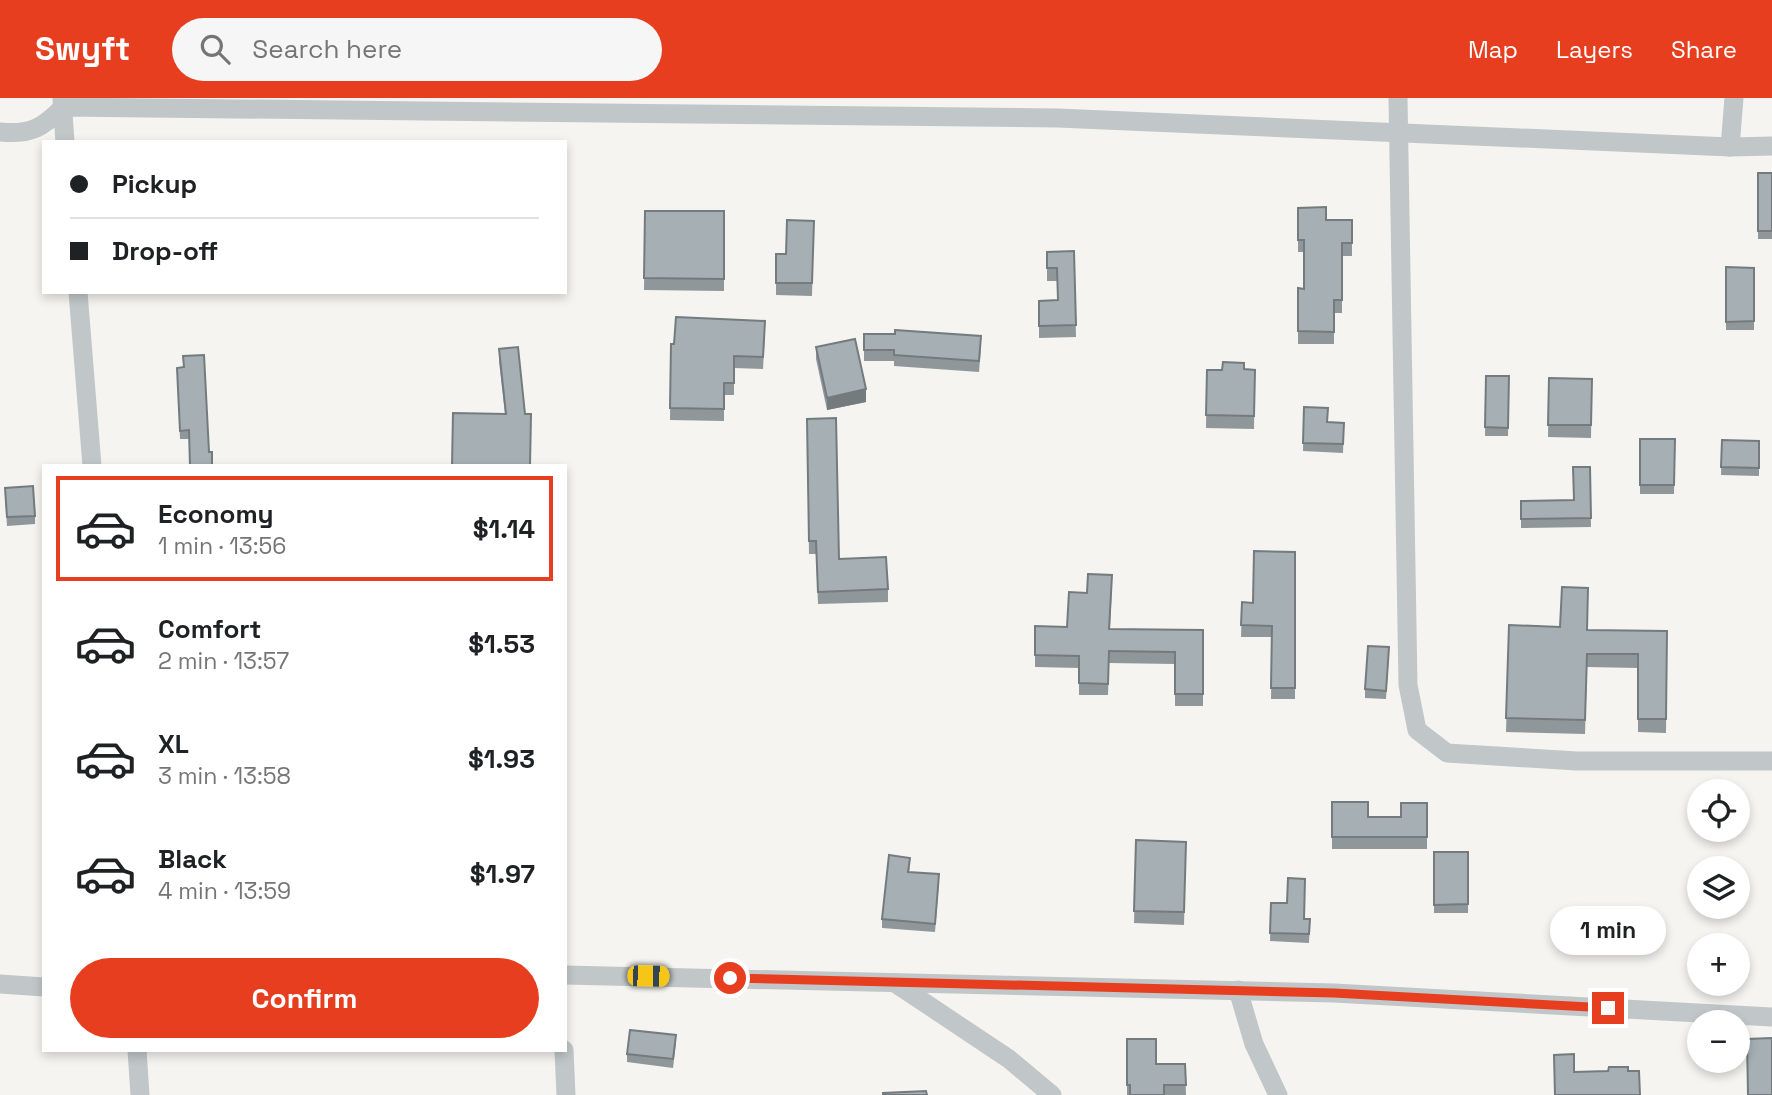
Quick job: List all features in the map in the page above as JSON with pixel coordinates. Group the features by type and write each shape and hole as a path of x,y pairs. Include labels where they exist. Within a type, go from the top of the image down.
{"street":[{"path":"1398,98 1408,685 1417,730 1447,754 1577,761 1772,761"},
{"path":"1730,147 1734,98"},
{"path":"62,103 739,105 1730,147 1772,146"},
{"path":"0,132 17,133 45,125 62,103"},
{"path":"62,103 65,140"},
{"path":"78,294 92,464"},
{"path":"567,975 1334,993 1772,1017"},
{"path":"894,982 1009,1059 1052,1095"},
{"path":"0,984 42,987"},
{"path":"1238,990 1254,1044 1278,1095"},
{"path":"137,1052 140,1095"},
{"path":"564,1052 566,1095"}],"building":[{"path":"1758,173 1772,173 1772,231 1758,231"},
{"path":"1326,207 1326,220 1352,220 1352,243 1342,243 1342,300 1334,300 1334,332 1298,331 1298,288 1304,289 1304,240 1298,240 1298,208"},
{"path":"645,211 724,211 724,279 644,278"},
{"path":"787,220 814,221 812,283 776,283 776,254 786,254"},
{"path":"1074,251 1076,325 1039,326 1039,301 1058,300 1057,268 1047,268 1047,252"},
{"path":"1726,267 1754,268 1754,321 1726,322"},
{"path":"676,317 765,321 763,357 734,356 734,383 724,383 724,409 670,408 671,344 674,344"},
{"path":"895,330 981,336 979,361 894,355 894,350 864,350 864,334 895,334"},
{"path":"855,339 866,389 827,398 816,347"},
{"path":"518,347 525,414 531,414 530,464 452,464 453,413 506,414 499,349"},
{"path":"204,355 209,452 212,452 212,464 190,464 189,430 180,431 177,368 184,367 183,356"},
{"path":"1223,362 1244,363 1244,369 1255,370 1254,416 1206,415 1207,370 1222,370"},
{"path":"1486,376 1509,376 1508,428 1485,427"},
{"path":"1549,378 1592,379 1591,425 1548,425"},
{"path":"1304,407 1328,408 1327,422 1344,423 1343,444 1303,443"},
{"path":"836,418 839,559 886,557 888,589 818,592 816,541 809,541 807,419"},
{"path":"1640,439 1675,439 1674,485 1640,485"},
{"path":"1722,440 1759,441 1759,468 1721,467"},
{"path":"1573,467 1590,467 1591,518 1521,519 1521,501 1574,500"},
{"path":"33,486 35,516 7,517 5,488"},
{"path":"1254,551 1295,552 1295,688 1271,688 1272,626 1241,625 1242,602 1253,603"},
{"path":"1088,574 1112,575 1109,629 1203,630 1203,694 1175,694 1175,652 1109,651 1108,684 1079,683 1079,656 1035,655 1035,626 1067,627 1069,592 1087,593"},
{"path":"1562,587 1588,588 1587,630 1667,631 1666,719 1638,719 1638,654 1587,654 1585,720 1506,718 1509,625 1560,627"},
{"path":"1368,646 1389,647 1386,691 1365,689"},
{"path":"1332,802 1368,802 1368,817 1401,817 1401,803 1427,803 1427,837 1332,837"},
{"path":"1136,840 1186,842 1184,912 1134,911"},
{"path":"1434,852 1468,852 1468,904 1434,905"},
{"path":"889,855 910,858 908,872 939,874 935,924 882,919"},
{"path":"1288,878 1305,879 1304,919 1310,919 1309,934 1270,933 1271,903 1287,903"},
{"path":"630,1030 676,1035 673,1059 627,1054"},
{"path":"1772,1038 1772,1095 1748,1095 1750,1039"},
{"path":"1127,1039 1156,1039 1156,1064 1185,1064 1186,1085 1164,1085 1164,1095 1130,1095 1130,1085 1127,1085"},
{"path":"1574,1054 1574,1072 1608,1071 1609,1067 1628,1067 1628,1071 1639,1071 1640,1095 1555,1095 1554,1055"},
{"path":"926,1091 927,1095 883,1095 883,1093"}],"route":[{"path":"730,978 1334,993 1608,1008"}]}
